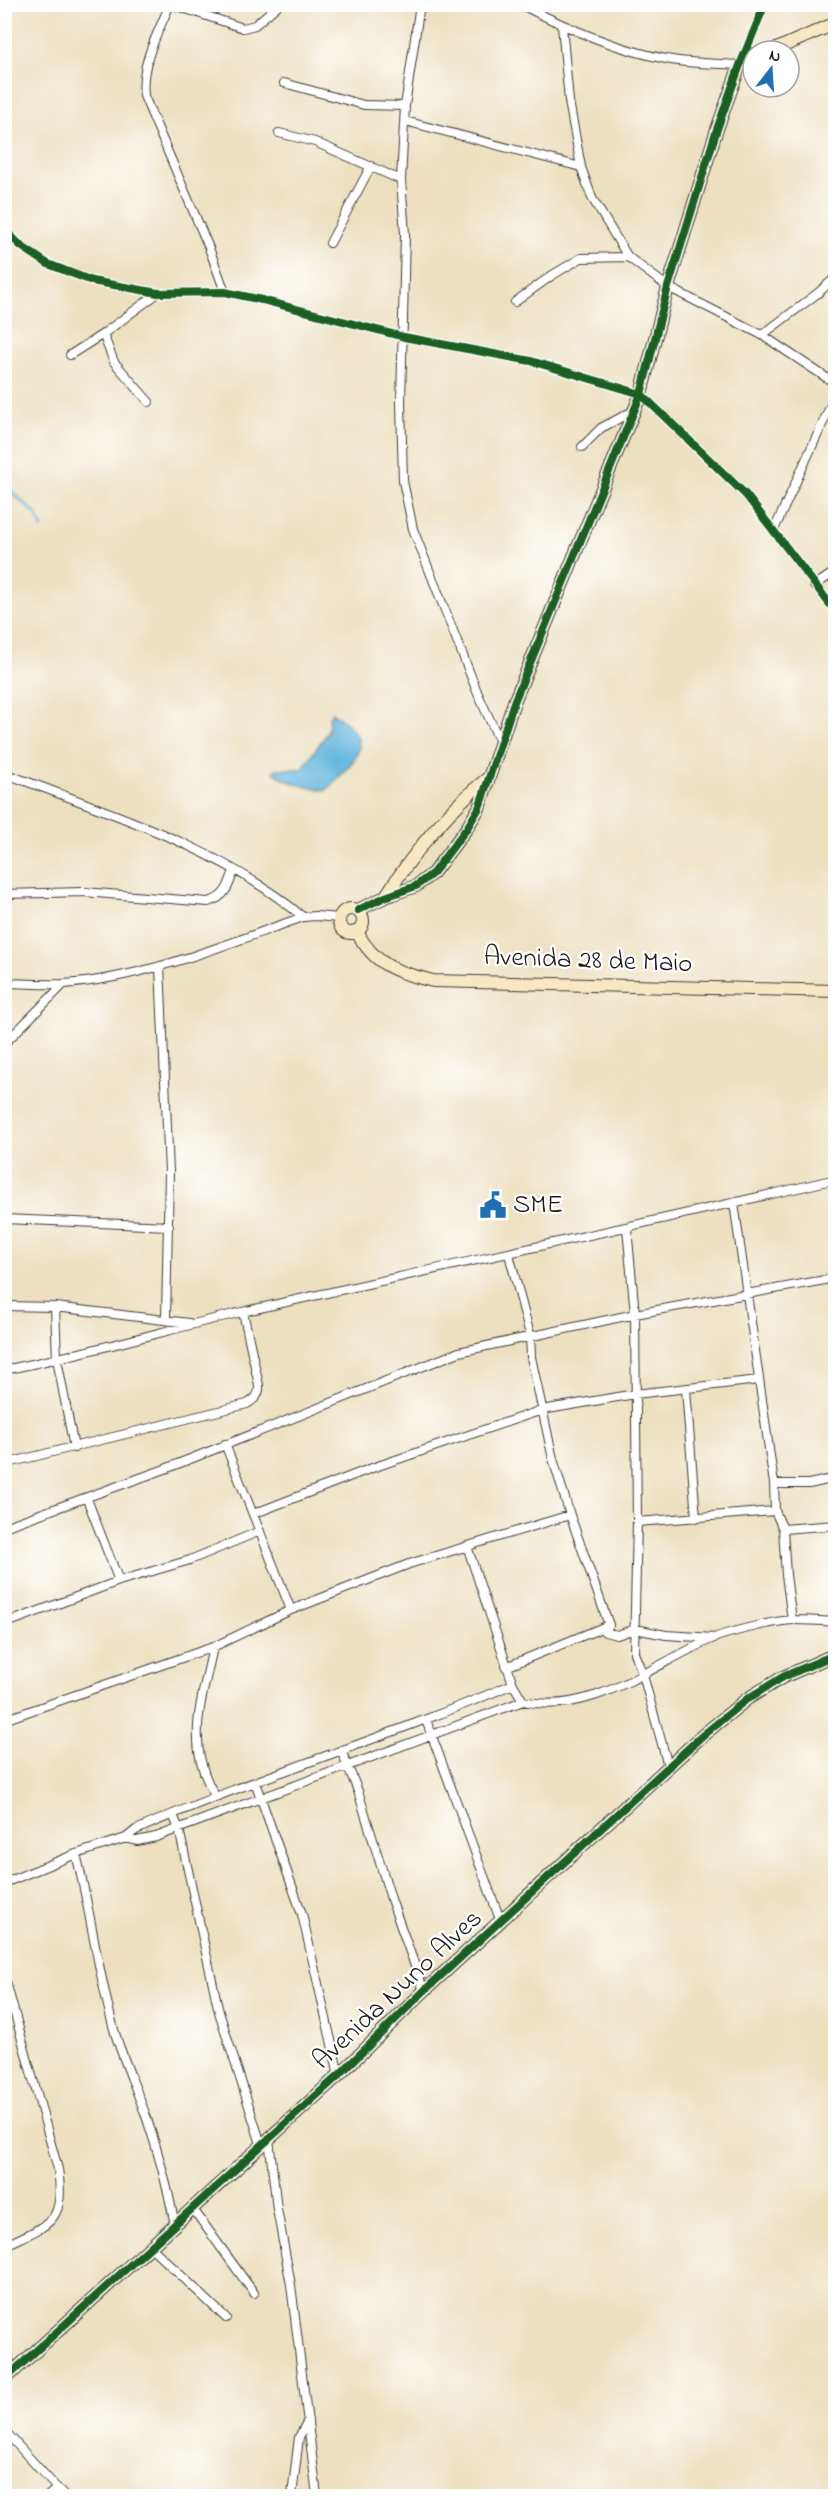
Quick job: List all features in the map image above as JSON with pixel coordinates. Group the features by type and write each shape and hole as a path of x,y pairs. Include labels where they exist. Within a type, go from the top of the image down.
{"street":[{"path":"225,292 197,219 144,96 144,70 170,4 243,28 255,25 278,5"},
{"path":"420,4 405,106 401,180 405,234 401,403 404,481 413,530 478,694 500,742"},
{"path":"520,4 562,26 667,59 740,65"},
{"path":"4,983 64,984 112,977 160,966 303,917 339,918 347,909 358,910 416,886 433,873 479,808 500,742 545,624 635,411 668,287 716,132 765,4"},
{"path":"799,39 836,23"},
{"path":"562,26 569,101 581,167 592,198 628,257 668,287 762,335 836,384"},
{"path":"284,83 364,105 405,106"},
{"path":"405,121 581,167"},
{"path":"279,133 315,142 401,180"},
{"path":"330,243 371,166"},
{"path":"4,229 21,246 48,264 92,281 158,293 225,292 404,337 531,361 641,394 746,495 836,612"},
{"path":"515,302 581,258 628,257"},
{"path":"762,335 836,277"},
{"path":"70,355 104,334 158,293"},
{"path":"104,334 114,362 149,402"},
{"path":"774,530 836,394"},
{"path":"582,447 601,428 635,411"},
{"path":"814,586 836,571"},
{"path":"4,773 151,830 234,870 288,904 303,917"},
{"path":"385,897 414,854 448,813 488,778"},
{"path":"4,894 84,892 208,902 218,900 226,892 234,870"},
{"path":"339,918 342,928 352,933 357,932 364,919 358,910"},
{"name":"Avenida 28 de Maio","path":"357,932 364,945 385,966 433,981 836,991"},
{"path":"160,966 170,1172 166,1320"},
{"path":"4,1044 64,984"},
{"path":"4,1370 57,1359 243,1312 627,1228 836,1179"},
{"path":"734,1203 749,1293 774,1484 774,1511 783,1529 792,1620"},
{"path":"4,1220 169,1226"},
{"path":"627,1228 635,1314 637,1522 634,1653 643,1676 668,1766"},
{"path":"509,1254 530,1335 531,1357 553,1459 609,1625 605,1632 617,1635 635,1629 666,1635 714,1638"},
{"path":"4,1527 87,1499 459,1352 635,1314 836,1278"},
{"path":"4,1306 55,1307 194,1324"},
{"path":"55,1307 57,1359 74,1448"},
{"path":"4,1464 247,1404 258,1395 259,1385 243,1312"},
{"path":"253,1514 372,1468 542,1410 635,1394 759,1380"},
{"path":"686,1389 696,1518"},
{"path":"225,1444 291,1610"},
{"path":"774,1484 809,1484 836,1478"},
{"path":"87,1499 119,1581"},
{"path":"637,1522 774,1511"},
{"path":"4,1720 213,1647 291,1610 410,1564 570,1515"},
{"path":"783,1529 836,1526"},
{"path":"4,1624 119,1581 190,1560 260,1531"},
{"path":"467,1546 506,1667 523,1701"},
{"path":"126,1838 137,1841 179,1829 523,1701 555,1705 581,1699 643,1676 714,1638 792,1620 836,1622"},
{"path":"506,1667 609,1625"},
{"path":"213,1647 196,1738 200,1762 215,1796"},
{"name":"Avenida Nuno Alves","path":"8,2377 339,2074 424,1991 668,1766 747,1699 783,1677 836,1654"},
{"path":"4,1883 76,1854 126,1838 136,1830 215,1796 426,1720 513,1684"},
{"path":"426,1720 430,1736 501,1922"},
{"path":"341,1750 358,1791 392,1902 424,1991"},
{"path":"255,1782 302,1914 339,2074"},
{"path":"173,1815 179,1829 219,2012 265,2141 308,2420 317,2496"},
{"path":"76,1854 89,1906 108,2006 123,2058 156,2144 168,2186 175,2225"},
{"path":"4,2246 56,2217 61,2191 58,2169 6,1982"},
{"path":"193,2209 254,2293"},
{"path":"151,2247 226,2318"},
{"path":"4,2335 8,2377"},
{"path":"292,2496 297,2447 308,2420"},
{"path":"4,2430 64,2496"},
{"path":"48,2496 56,2489"}],"water":[{"path":"332,712 357,736 359,749 356,757 332,784 326,790 312,788 291,782 274,772 276,769 302,769 328,732 329,717"}],"waterway":[{"path":"4,485 36,514 42,528"}],"cycle path":[{"path":"358,910 416,886 433,873 479,808 514,702 641,394 668,287 716,132 765,4"},
{"path":"4,229 21,246 48,264 92,281 158,293 225,292 404,337 531,361 641,394 746,495 836,612"},
{"path":"4,2380 339,2075 424,1991 703,1735 747,1699 783,1677 836,1654"}],"place":[{"name":"SME","path":"493,1205"}]}
